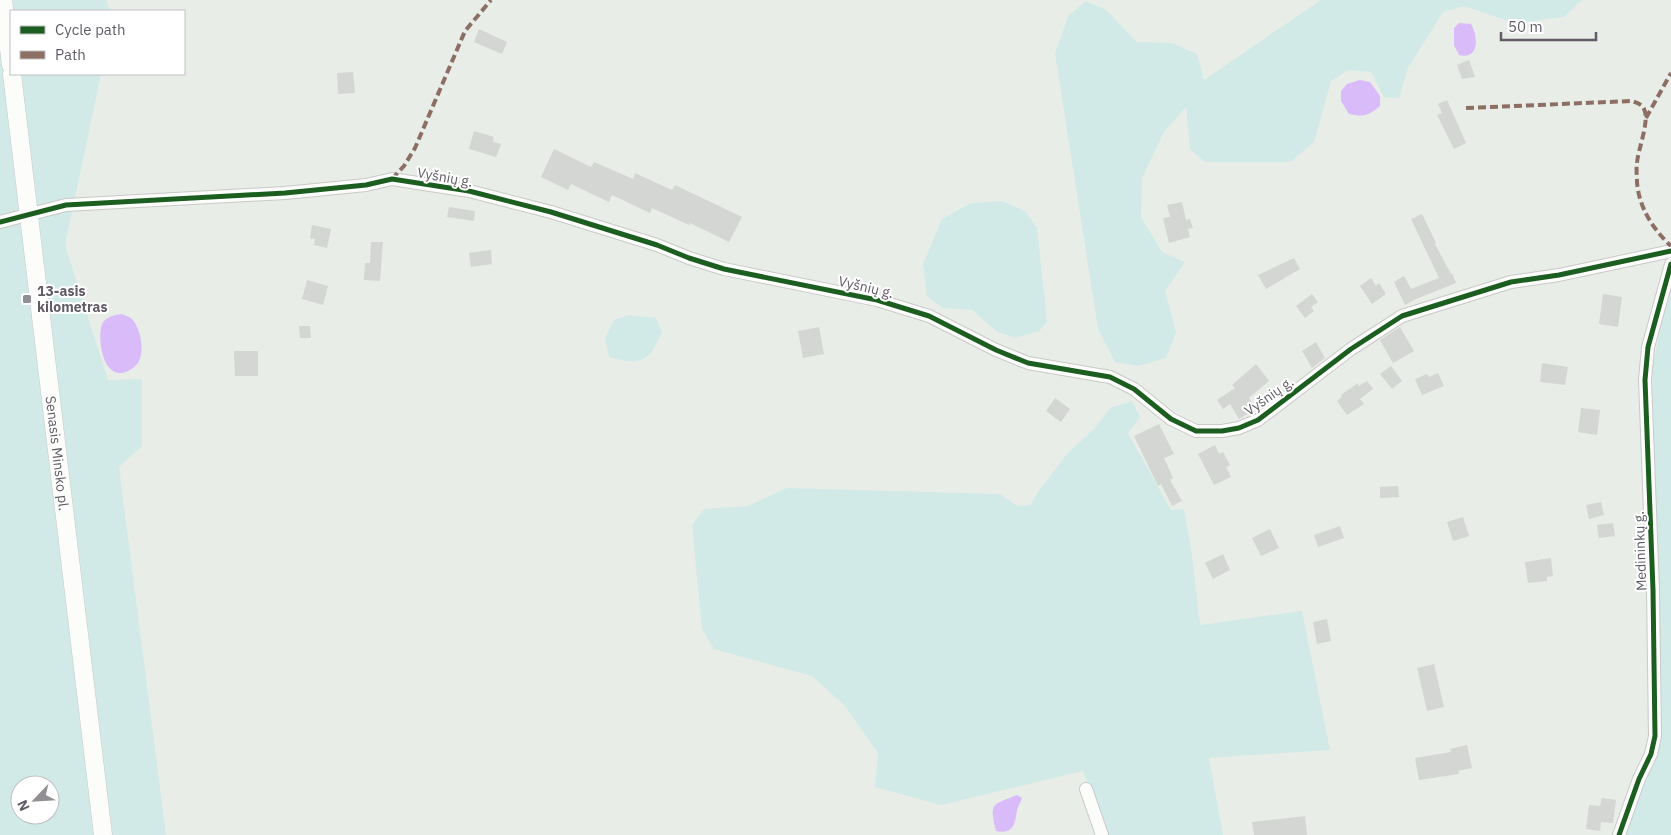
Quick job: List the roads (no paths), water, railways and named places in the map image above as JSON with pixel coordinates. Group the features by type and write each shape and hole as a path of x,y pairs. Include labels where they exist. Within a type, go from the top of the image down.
{"main road":[{"path":"3,0 10,57"},
{"name":"Senasis Minsko pl.","path":"12,75 103,835"}],"street":[{"name":"Vyšnių g.","path":"0,222 66,204 294,192 366,185 392,179 469,191 551,212 657,245 688,258 724,269 878,300 928,316 996,350 1028,363 1110,377 1134,389 1170,420 1196,431 1222,431 1239,428 1258,420 1351,349 1402,316 1511,282 1671,251"},
{"name":"Medininkų g.","path":"1619,835 1655,736 1653,590 1645,380 1648,347 1671,264"},
{"path":"1086,789 1102,835"}],"place":[{"name":"13-asis kilometras","path":"27,299"}]}
